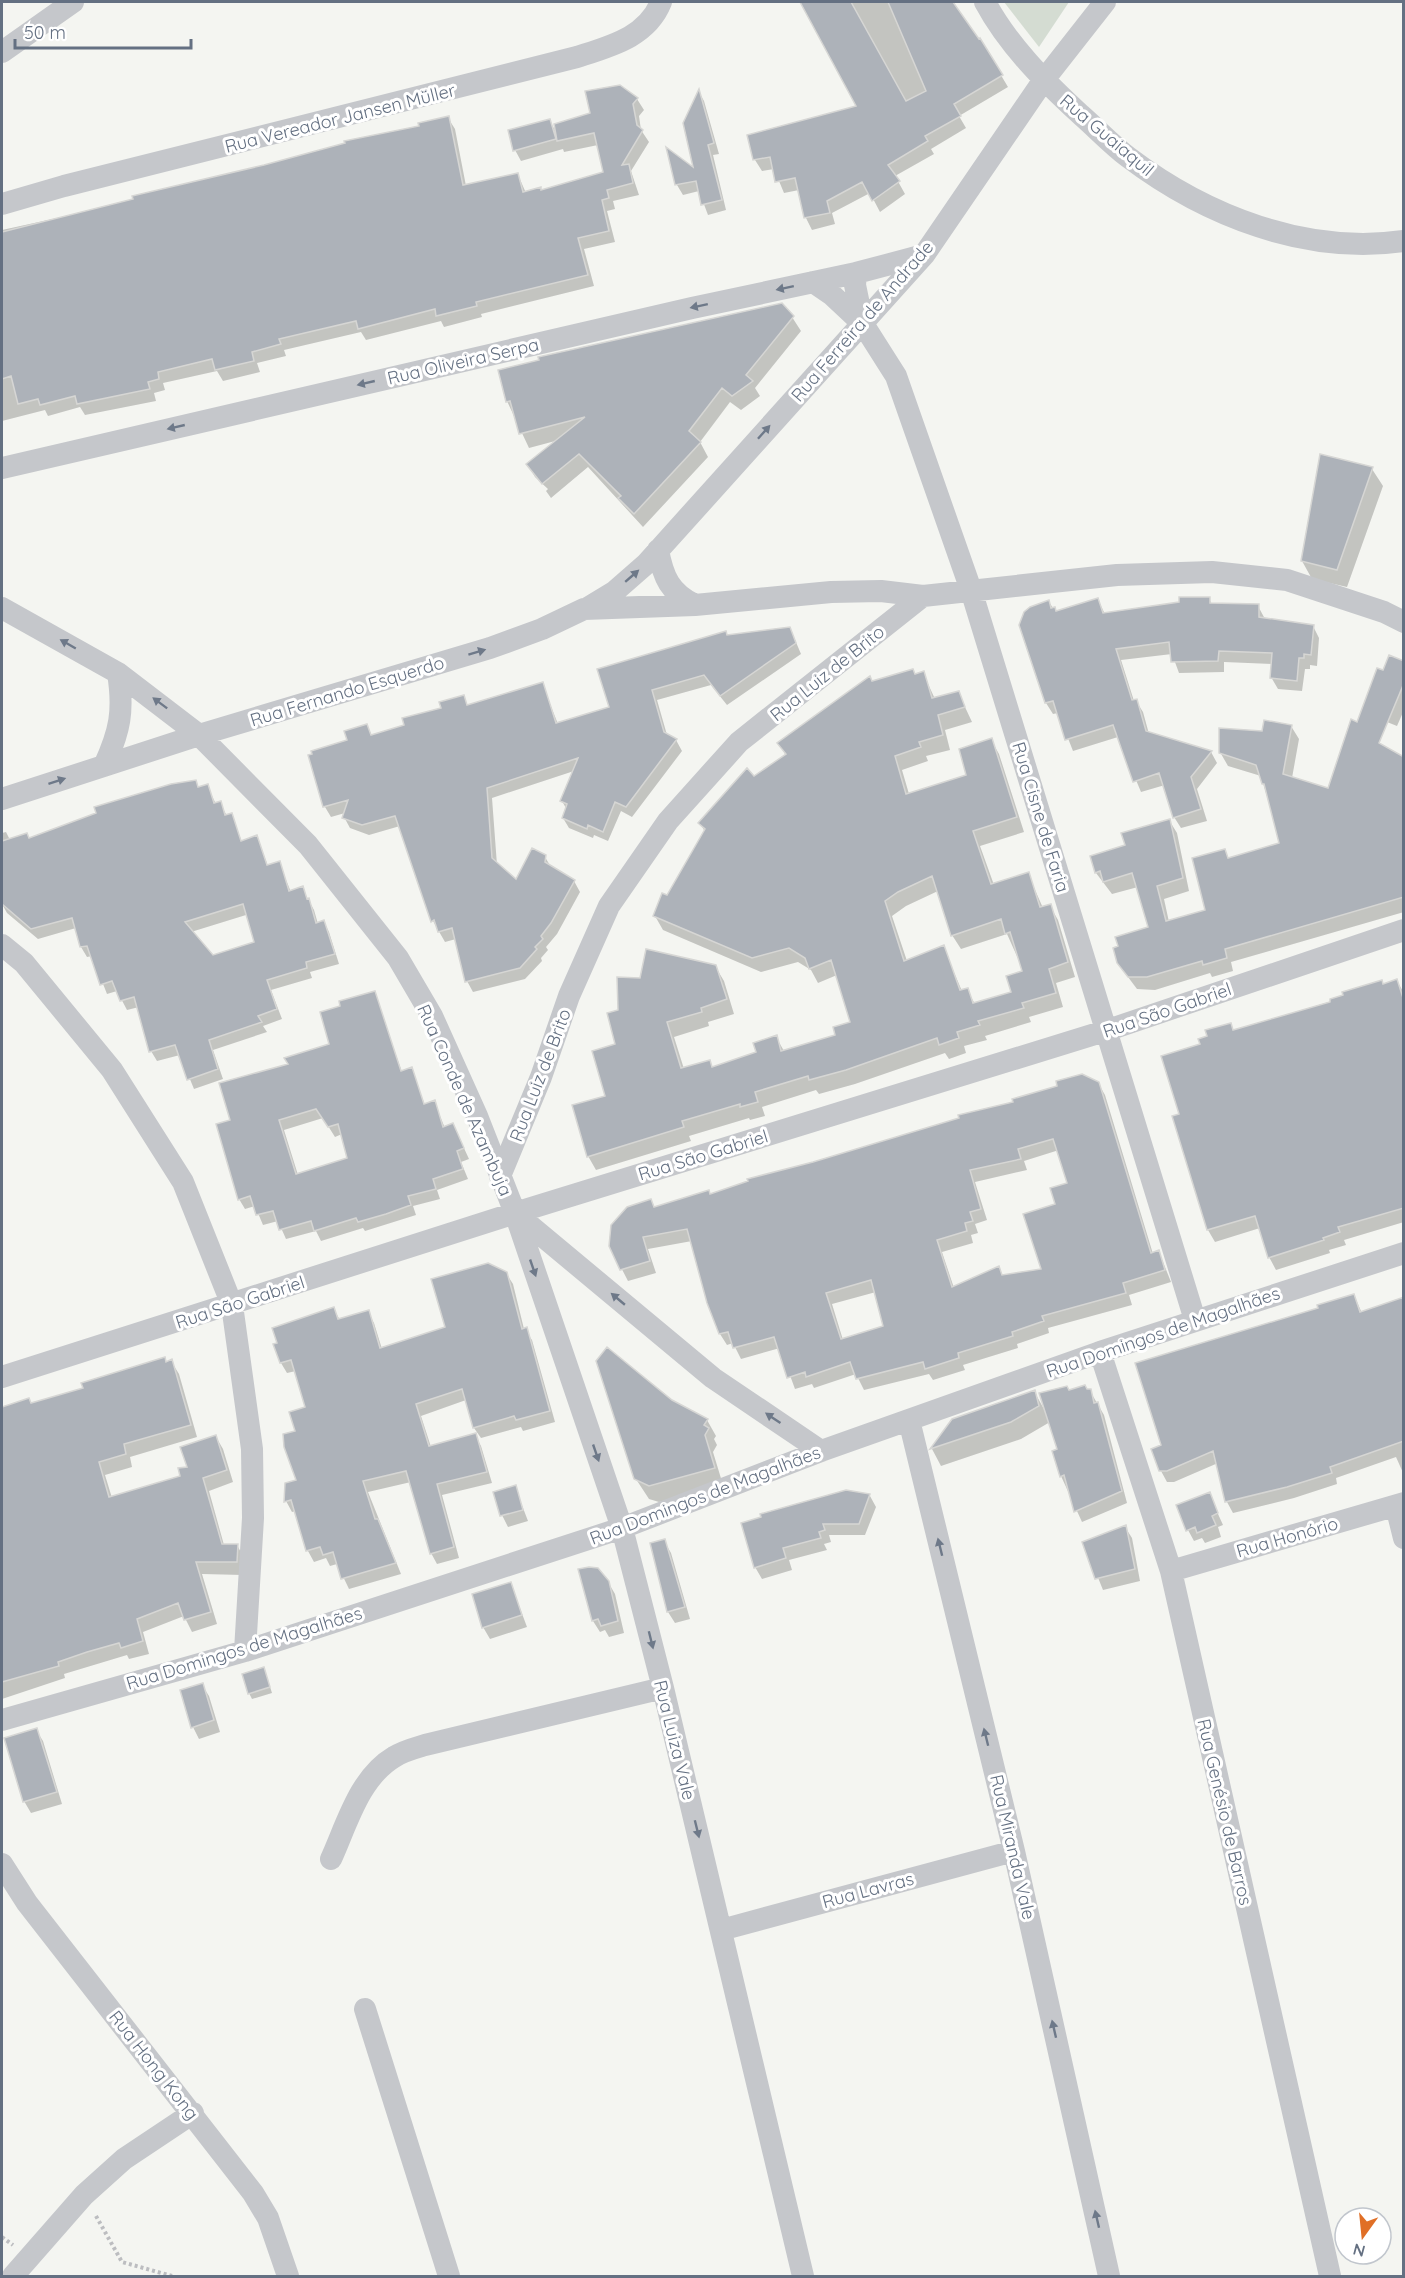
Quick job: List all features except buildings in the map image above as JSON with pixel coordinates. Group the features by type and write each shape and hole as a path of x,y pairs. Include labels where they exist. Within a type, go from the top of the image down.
{"street":[{"path":"2,52 74,2"},
{"name":"Rua Vereador Jansen Müller","path":"2,204 64,186 577,57 616,44 639,32 657,12 661,2"},
{"name":"Rua Guaiaquil","path":"985,2 1043,81 1128,157 1191,199 1258,227 1321,241 1375,245 1404,241"},
{"name":"Rua Ferreira de Andrade","path":"584,609 614,592 658,550 924,255 1043,81 1105,2"},
{"name":"Rua Oliveira Serpa","path":"2,468 692,308 856,273 924,255"},
{"path":"856,273 855,285 863,324"},
{"path":"813,282 832,295 863,324"},
{"name":"Rua Cisne de Faria","path":"863,324 896,376 971,590 1196,1320"},
{"path":"658,550 662,573 670,588 681,598 695,605"},
{"path":"923,596 1117,575 1212,572 1287,580 1384,612 1404,622"},
{"name":"Rua Fernando Esquerdo","path":"2,799 199,735 490,648 542,629 584,609 695,605 831,592 881,591 923,596"},
{"name":"Rua Luiz de Brito","path":"500,1176 541,1077 569,996 609,906 668,821 739,742 923,596"},
{"name":"Rua Conde de Azambuja","path":"2,608 118,673 199,735 308,845 398,958 432,1016 514,1213 713,1378 821,1451"},
{"path":"104,766 119,728 123,703 118,673"},
{"name":"Rua São Gabriel","path":"2,1377 514,1213 1108,1030 1404,930"},
{"path":"2,945 24,963 112,1070 183,1182 232,1305 252,1449 253,1518 245,1651"},
{"name":"Rua Luiza Vale","path":"514,1213 622,1528 663,1688 804,2277"},
{"name":"Rua Domingos de Magalhães","path":"2,1720 245,1651 622,1528 821,1451 1100,1352 1404,1253"},
{"name":"Rua Genésio de Barros","path":"1100,1352 1171,1571 1330,2277"},
{"name":"Rua Miranda Vale","path":"909,1420 1014,1851 1109,2277"},
{"path":"1400,1504 1404,1538"},
{"name":"Rua Honório","path":"1171,1571 1400,1504"},
{"path":"331,1859 361,1792 375,1772 395,1756 425,1745 663,1688"},
{"name":"Rua Lavras","path":"721,1930 1014,1851"},
{"name":"Rua Hong Kong","path":"2,1864 27,1904 193,2113 268,2218 288,2277"},
{"path":"365,2009 449,2277"},
{"path":"13,2277 84,2195 124,2159 193,2113"}],"path":[{"path":"84,2195 122,2262 172,2277"}],"shaded area":[{"path":"1004,2 1069,2 1039,47"}]}
